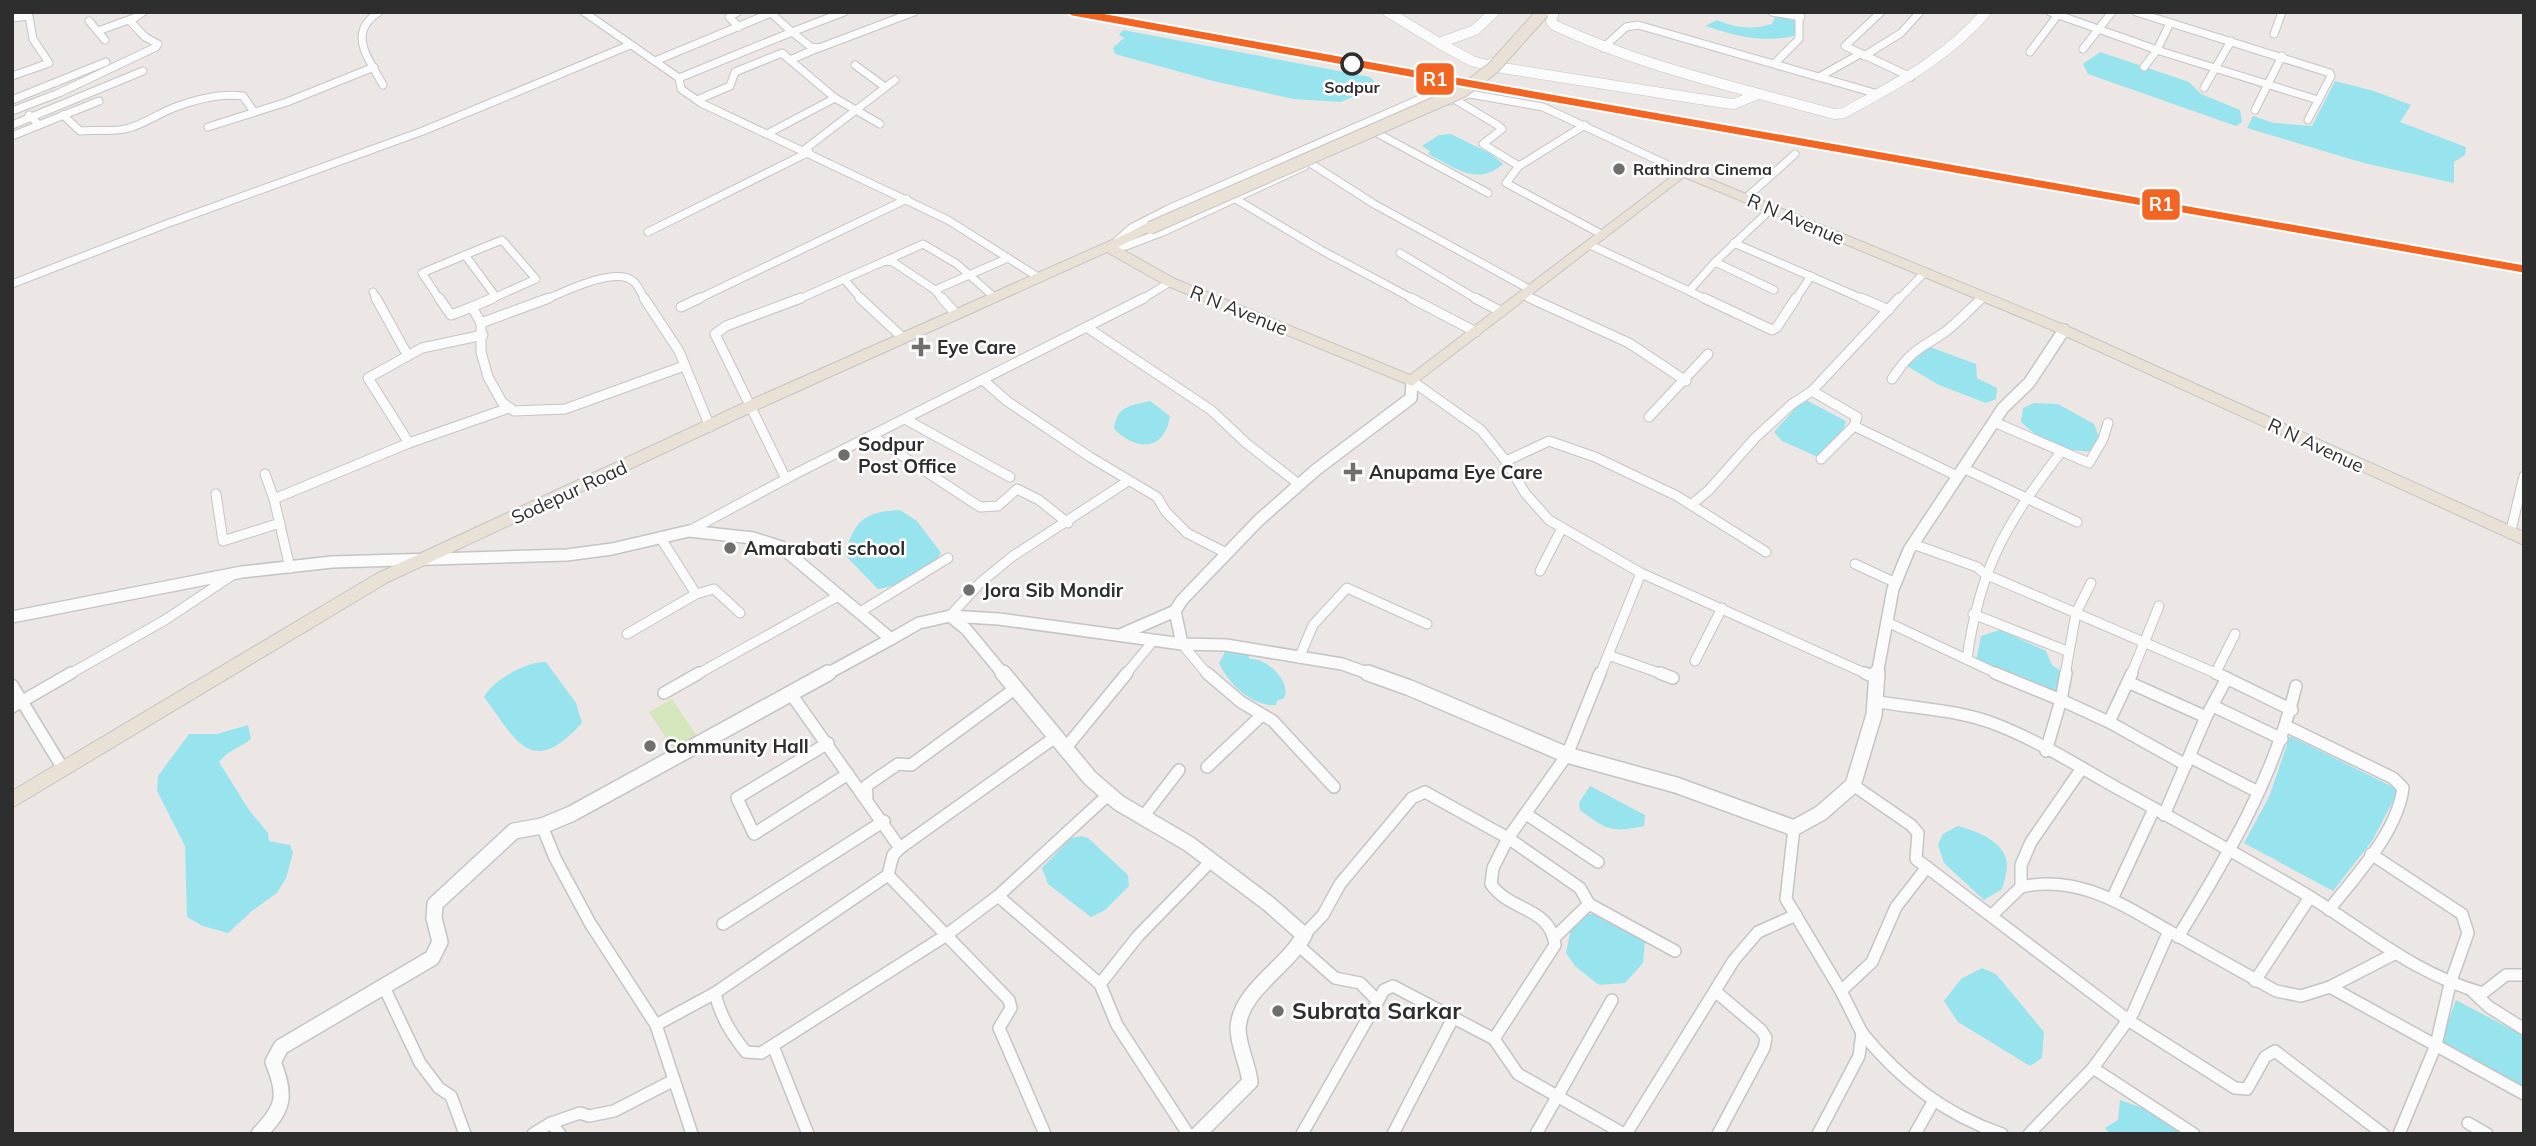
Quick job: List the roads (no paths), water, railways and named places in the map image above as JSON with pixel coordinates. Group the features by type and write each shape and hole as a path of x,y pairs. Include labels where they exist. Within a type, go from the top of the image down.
{"main road":[{"name":"Sodepur Road","path":"12,800 382,578 1038,276 1110,248 1463,91 1493,68 1543,12"},
{"name":"R N Avenue","path":"1683,172 2064,331 2517,537"},
{"path":"1412,381 1683,172"},
{"name":"R N Avenue","path":"1110,248 1170,282 1412,381"},
{"path":"12,789 238,656 249,657"}],"street":[{"path":"97,31 143,12"},
{"path":"379,12 363,22 360,29 362,42 383,85"},
{"path":"584,12 679,78 681,89 697,100 948,220 1038,276"},
{"path":"738,12 729,17 739,27"},
{"path":"679,78 844,12"},
{"path":"790,60 914,12"},
{"path":"1388,12 1472,61 1490,66 1734,104 1758,94"},
{"path":"1439,43 1475,30 1493,12"},
{"path":"1490,66 1534,12"},
{"path":"1554,12 1551,21 1554,25 1603,48 1659,67 1834,114 1844,113 1911,76 1969,34 1986,12"},
{"path":"1881,12 1845,46 1911,76"},
{"path":"1819,77 1900,33 1920,12"},
{"path":"2083,50 2112,12"},
{"path":"2136,12 2330,73 2331,76 2308,120"},
{"path":"2269,12 2281,14 2274,34"},
{"path":"655,61 772,13 811,47 819,48"},
{"path":"1774,13 1799,16 1799,39 1775,63"},
{"path":"2030,52 2057,13 2157,50 2318,100"},
{"path":"12,18 29,16 33,39 49,63 12,76"},
{"path":"12,111 60,93 156,47 158,44 145,37 131,19"},
{"path":"89,21 105,40"},
{"path":"2144,67 2157,50 2170,23"},
{"path":"1603,48 1626,27 1638,25 1878,94"},
{"path":"2204,88 2231,41"},
{"path":"12,284 93,251 423,131 630,45"},
{"path":"697,100 730,86 735,72 782,53 835,98 880,124"},
{"path":"2255,110 2282,57"},
{"path":"12,100 106,62"},
{"path":"855,65 885,87"},
{"path":"208,127 254,113 374,67"},
{"path":"12,125 143,71"},
{"path":"648,232 807,151 855,108 895,80"},
{"path":"1110,248 1131,228 1168,209 1434,93 1454,99 1499,126 1502,129 1483,144 1519,166"},
{"path":"63,115 80,131 105,128 115,131 131,128 185,103 235,94 246,99 254,113"},
{"path":"1110,248 1126,246 1163,232 1310,163 1470,94 1543,107 1683,172"},
{"path":"767,134 835,98"},
{"path":"12,136 99,101"},
{"path":"21,108 39,125"},
{"path":"1585,125 1519,166 1506,183 1602,235"},
{"path":"1377,133 1488,193"},
{"path":"1746,198 1795,154"},
{"path":"1310,163 1374,204 1528,292 1665,362 1686,380"},
{"path":"1234,198 1321,250 1476,332"},
{"path":"681,307 906,199"},
{"path":"1689,291 1734,243 1771,209"},
{"path":"502,240 536,279 496,297 452,315 422,273 502,240"},
{"path":"1734,243 1889,310"},
{"path":"786,479 715,334 718,330 783,306 923,244 949,258 993,297"},
{"path":"1590,245 1772,330 1777,327 1811,276"},
{"path":"1401,253 1502,312"},
{"path":"465,255 496,297"},
{"path":"935,290 1009,258"},
{"path":"885,261 893,262 935,290 956,314"},
{"path":"1715,262 1774,290"},
{"path":"1691,505 1755,438 1792,404 1812,391 1844,354 1925,272"},
{"path":"481,323 606,277 621,276 634,281 679,351 710,427"},
{"path":"844,279 849,288 903,338"},
{"path":"12,617 242,572 332,562 568,555 612,549 689,531 786,479 1088,328 1170,282"},
{"path":"373,292 408,356"},
{"path":"1892,379 1906,358 1919,346 1946,331 1983,297"},
{"path":"472,307 481,323 481,351 499,401 506,409"},
{"path":"1088,328 1211,410 1246,443 1300,485"},
{"path":"259,1134 279,1110 283,1098 284,1086 273,1062 281,1047 432,958 442,940 433,909 439,899 514,831 542,826 618,790 919,623 950,616 999,619 1182,644 1226,645 1342,664 1410,688 1567,755 1676,785 1794,828 1821,813 1853,785 1874,715 1876,678 1896,583 1913,544 2003,408 2029,383 2064,331"},
{"path":"409,443 368,378 422,348 483,335"},
{"path":"1649,417 1708,354"},
{"path":"274,499 409,443 506,409 565,409 684,366"},
{"path":"983,380 1007,401 1128,481 1157,497 1166,512 1187,533 1226,553"},
{"path":"1118,636 1175,611 1226,553 1300,485 1410,398 1412,381 1481,430 1506,461 1525,493 1549,520 1641,573 1876,678"},
{"path":"1812,391 1857,417 1854,426 1821,459"},
{"path":"905,419 1010,477"},
{"path":"1994,422 2089,463 2108,424"},
{"path":"1854,426 2026,497 2077,522"},
{"path":"872,436 981,507 998,506 1017,489 1040,500 1068,523"},
{"path":"1506,461 1549,441 1595,457 1691,505 1766,552"},
{"path":"1967,658 1973,614 1985,574 2026,497 2061,452"},
{"path":"265,474 274,499 289,568"},
{"path":"2517,537 2524,476"},
{"path":"950,616 981,582 1013,556 1068,523 1128,481"},
{"path":"216,494 223,541 280,523"},
{"path":"1540,571 1562,528"},
{"path":"689,531 753,538 781,547 891,639"},
{"path":"660,537 696,594"},
{"path":"1913,544 1977,567 1985,574 2227,678 2292,710"},
{"path":"860,612 948,558"},
{"path":"1856,564 1896,583"},
{"path":"1494,1040 1555,945 1556,936 1547,922 1498,892 1491,885 1491,876 1508,838 1567,755 1641,573"},
{"path":"16,704 165,620 231,576"},
{"path":"2046,751 2061,699 2067,651 2076,613 2091,583"},
{"path":"1299,658 1313,625 1347,588 1427,624"},
{"path":"627,634 696,594 714,589 740,613"},
{"path":"664,692 840,595"},
{"path":"2109,722 2146,644 2158,606"},
{"path":"1695,661 1722,608"},
{"path":"1175,611 1182,644 1211,678 1273,721 1334,787"},
{"path":"1973,614 2067,651"},
{"path":"950,616 966,629 1059,744 1109,794 1189,844 1269,904 1335,978 1360,982 1378,1002"},
{"path":"1887,622 1967,658 1975,665 2061,699 2258,792"},
{"path":"2215,674 2235,634"},
{"path":"656,1025 715,993 888,875 893,855 900,848 1059,744 1154,640"},
{"path":"1608,655 1674,678"},
{"path":"2112,899 2188,761 2206,717 2227,678"},
{"path":"2128,681 2206,717"},
{"path":"12,685 16,704 59,762"},
{"path":"2029,1134 2093,1068 2128,1020 2174,934 2231,851 2288,727 2297,686"},
{"path":"867,798 866,786 898,764 911,765 1016,688"},
{"path":"792,694 884,821 900,848"},
{"path":"1875,701 1979,718 2082,768 2310,897 2394,954 2450,984 2483,993 2506,975 2524,975"},
{"path":"2213,706 2282,739"},
{"path":"1207,767 1262,715"},
{"path":"2288,727 2401,783 2404,794 2371,854 2329,910"},
{"path":"828,743 737,798 754,834 848,774"},
{"path":"2021,887 2021,865 2037,834 2082,768"},
{"path":"1143,817 1179,770"},
{"path":"1853,785 1911,825 1920,839 1916,859 2128,1020 2235,1088 2247,1089 2253,1084 2264,1058 2275,1051 2383,1134"},
{"path":"1198,1134 1250,1082 1250,1067 1238,1043 1240,1017 1257,992 1323,915 1340,884 1412,798 1425,792 1508,838 1580,888 1589,904 1675,951"},
{"path":"715,993 717,1004 736,1042 746,1052 761,1053 946,936 998,896 1109,794"},
{"path":"1526,814 1598,862"},
{"path":"723,925 884,821"},
{"path":"542,826 555,859 590,923 656,1025 692,1134"},
{"path":"1794,828 1786,899 1841,991 1862,1033 1885,1063 1933,1102 1950,1114 2002,1134"},
{"path":"2371,854 2462,914 2468,933 2450,984 2437,1045 2399,1134"},
{"path":"1100,984 1138,936 1211,861"},
{"path":"1841,991 1872,962 1896,906 1927,867"},
{"path":"888,875 1009,1000 1011,1008 999,1028 1045,1134"},
{"path":"1992,915 2021,887 2079,886 2112,899 2255,981 2276,991 2301,996 2330,987 2394,954"},
{"path":"998,896 1100,984 1117,1025 1188,1134"},
{"path":"2255,981 2310,897"},
{"path":"1556,936 1589,904"},
{"path":"1302,1134 1384,990 1393,986 1494,1040 1518,1074 1625,1134 1734,960 1758,932 1796,915"},
{"path":"384,987 416,1055 438,1089 451,1096 465,1134"},
{"path":"2330,987 2524,1094"},
{"path":"1715,991 1761,1030 1766,1038 1765,1048 1718,1134"},
{"path":"2473,992 2489,1007 2524,1028"},
{"path":"1536,1134 1612,1000"},
{"path":"1393,1134 1453,1018"},
{"path":"1818,1134 1859,1056 1862,1033"},
{"path":"773,1046 808,1134"},
{"path":"2093,1068 2194,1134"},
{"path":"533,1134 551,1123 580,1112 587,1117 605,1115 674,1080"},
{"path":"1915,1134 1933,1102"},
{"path":"551,1123 561,1134"},
{"path":"2468,1123 2487,1134"}],"water":[{"path":"1776,15 1797,18 1798,29 1794,36 1771,39 1749,37 1705,26 1717,20 1737,26 1757,27 1772,24"},
{"path":"1123,30 1370,77 1375,82 1364,92 1341,102 1294,99 1213,81 1115,54 1113,48 1124,38 1119,35"},
{"path":"2100,52 2189,82 2201,94 2240,110 2242,122 2236,126 2088,74 2083,64"},
{"path":"2335,81 2374,91 2411,105 2400,122 2466,147 2465,155 2454,162 2454,183 2364,163 2247,128 2253,116 2274,123 2312,126"},
{"path":"1451,134 1491,154 1503,164 1484,174 1466,172 1428,154 1430,151 1422,146 1439,135"},
{"path":"1930,347 1976,364 1977,378 1997,388 1996,399 1986,403 1939,385 1907,366"},
{"path":"1804,399 1846,421 1839,445 1818,457 1782,441 1774,432"},
{"path":"1150,401 1170,416 1167,428 1156,442 1140,444 1114,429 1121,411"},
{"path":"2034,403 2058,404 2094,424 2099,437 2093,451 2072,450 2054,445 2029,429 2021,422 2023,408"},
{"path":"900,510 917,521 941,553 913,577 878,589 845,555 852,534 862,520 877,513"},
{"path":"2000,630 2046,651 2052,665 2064,673 2060,697 1976,661 1981,636"},
{"path":"1244,650 1250,659 1270,666 1281,678 1284,698 1277,701 1276,705 1267,705 1250,698 1235,686 1219,663 1225,652"},
{"path":"546,662 576,703 582,723 550,749 537,751 526,748 516,739 484,697 495,684 511,673"},
{"path":"248,725 251,739 219,762 249,810 268,833 269,841 290,845 293,853 286,878 277,893 228,933 203,926 187,917 185,846 157,791 158,776 189,734 217,734"},
{"path":"2290,736 2399,790 2372,841 2333,891 2244,843 2269,797"},
{"path":"1590,786 1645,815 1644,826 1610,828 1580,810 1579,803"},
{"path":"1958,826 1990,839 1997,844 2006,858 2007,869 2002,889 1984,900 1944,863 1938,845 1943,834"},
{"path":"1071,838 1088,838 1128,875 1129,886 1105,910 1091,917 1048,884 1042,868"},
{"path":"1587,914 1595,914 1645,941 1643,963 1625,983 1599,985 1575,966 1566,953 1572,924"},
{"path":"1982,968 1996,974 2044,1032 2042,1058 2030,1066 1958,1022 1944,1001 1961,979"},
{"path":"2456,1000 2524,1036 2524,1089 2441,1041"},
{"path":"2120,1100 2157,1113 2181,1134 2110,1134 2105,1128 2118,1120"}],"railway":[{"path":"1073,12 2524,269"}],"place":[{"name":"Sodpur","path":"1352,64"},
{"name":"Rathindra Cinema","path":"1619,169"},
{"name":"Eye Care","path":"921,347"},
{"name":"Sodpur Post Office","path":"844,455"},
{"name":"Anupama Eye Care","path":"1353,472"},
{"name":"Amarabati school","path":"730,548"},
{"name":"Jora Sib Mondir","path":"969,590"},
{"name":"Community Hall","path":"650,746"},
{"name":"Subrata Sarkar","path":"1278,1011"}]}
